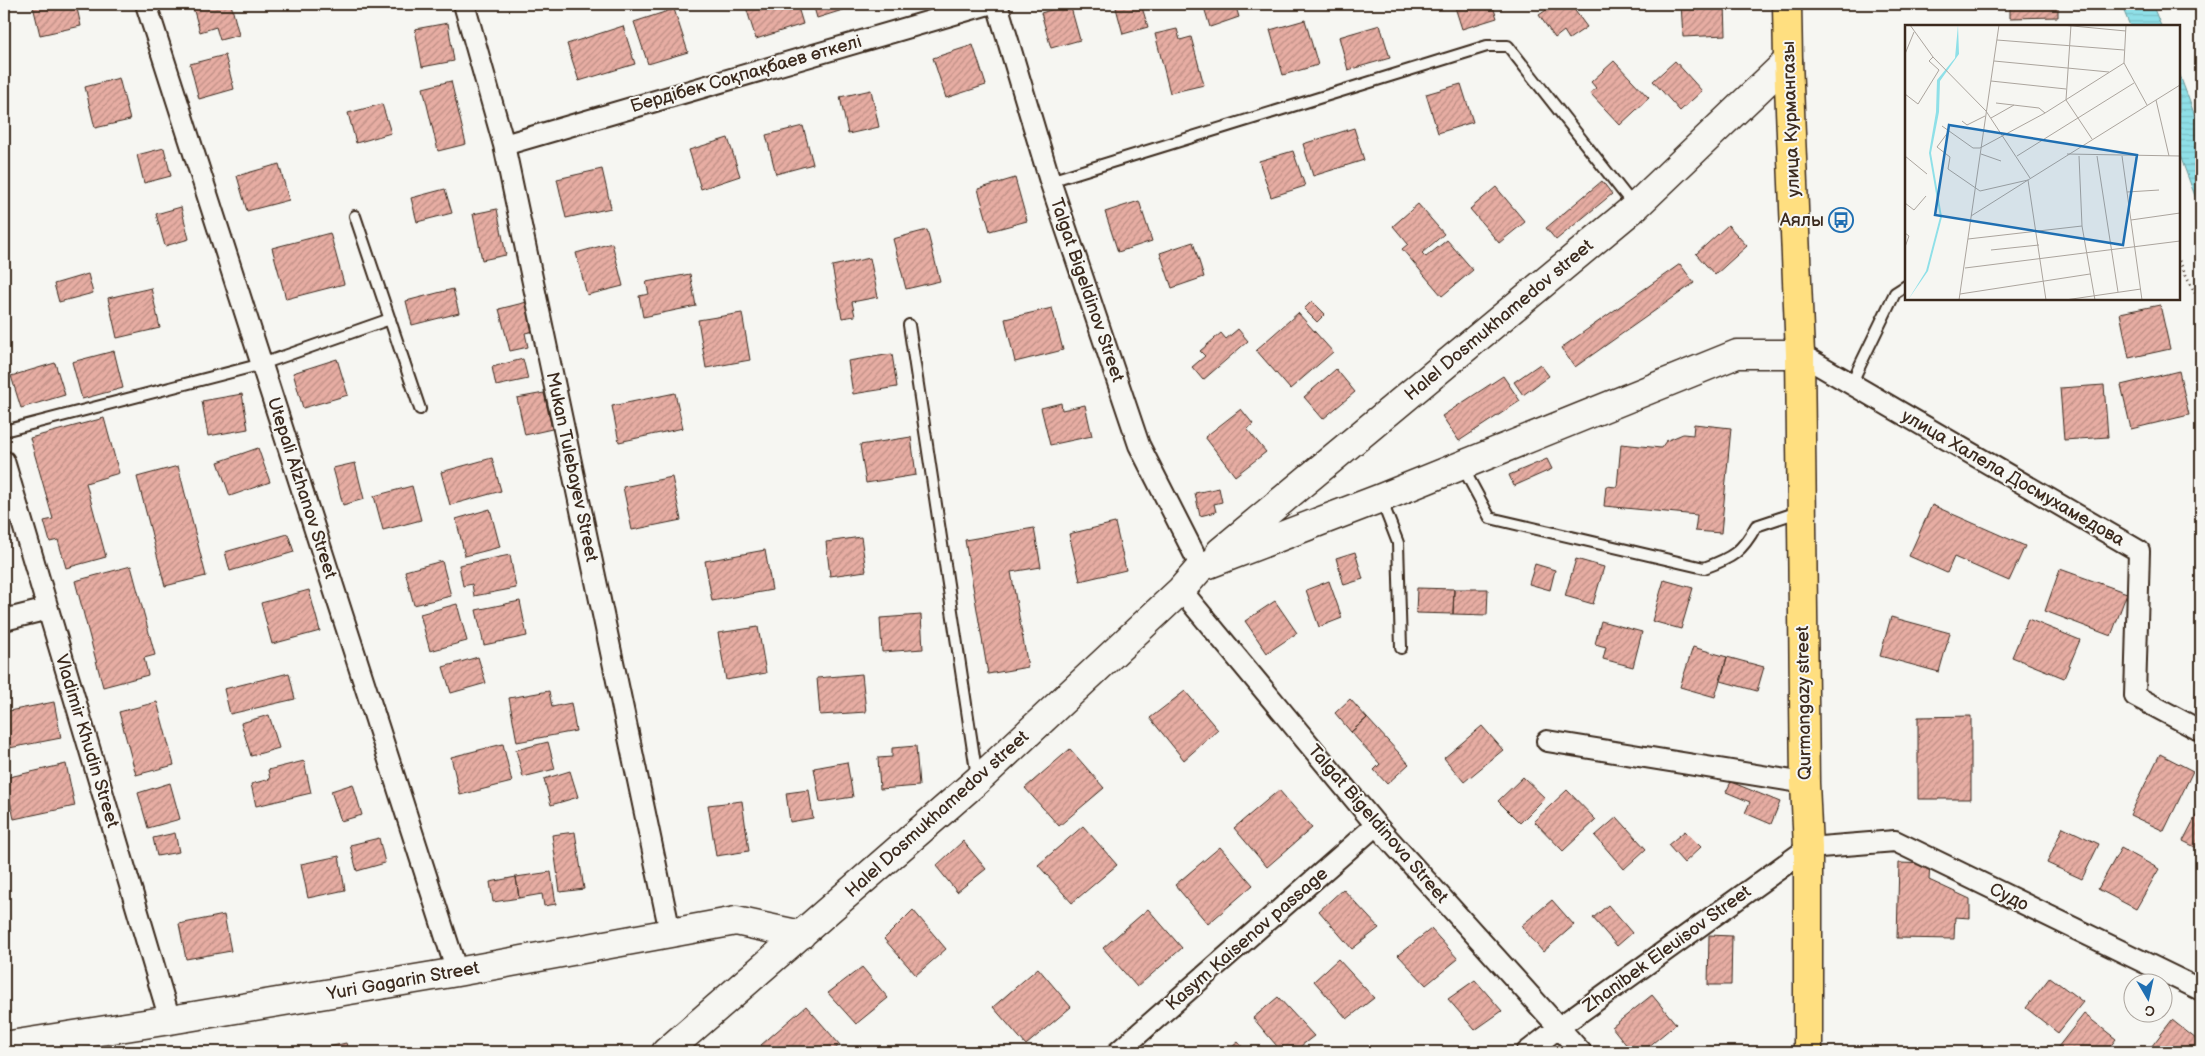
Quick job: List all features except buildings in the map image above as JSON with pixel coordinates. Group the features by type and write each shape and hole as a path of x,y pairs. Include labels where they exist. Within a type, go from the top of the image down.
{"main road":[{"name":"улица Курмангазы","path":"1788,4 1788,61 1800,354"},
{"name":"Qurmangazy street","path":"1800,354 1805,783 1808,848 1808,1052"}],"street":[{"name":"Utepali Alzhanov Street","path":"146,4 457,972"},
{"name":"Mukan Tulebayev Street","path":"464,4 504,144 670,932"},
{"name":"Бердібек Соқпақбаев өткелі","path":"504,144 989,4"},
{"name":"Talgat Bigeldinov Street","path":"997,4 1050,181 1139,445 1201,567"},
{"name":"Halel Dosmukhamedov street","path":"666,1052 978,780 1181,590 1201,567 1635,207 1788,61"},
{"name":"Halel Dosmukhamedov street","path":"1201,567 1381,498 1737,354 1800,354"},
{"name":"улица Халела Досмухамедова","path":"1800,354 2139,551 2135,696 2201,732"},
{"name":"Vladimir Khudin Street","path":"4,461 170,1020"},
{"name":"Talgat Bigeldinova Street","path":"1181,590 1376,825 1581,1052"},
{"path":"4,620 48,609"},
{"path":"1547,741 1805,783"},
{"name":"Kasym Kaisenov passage","path":"1118,1052 1376,825"},
{"name":"Судо","path":"1808,848 1895,841 2199,985"},
{"name":"Zhanibek Eleuisov Street","path":"1527,1052 1808,848"},
{"name":"Yuri Gagarin Street","path":"4,1046 457,972 736,921 801,935"}],"lane":[{"path":"1050,181 1487,46 1508,46 1635,207"},
{"path":"355,216 420,409"},
{"path":"1851,384 1895,294 1905,287"},
{"path":"4,431 262,364 390,320"},
{"path":"909,325 978,780"},
{"path":"1461,465 1490,518 1704,568 1726,560 1746,545 1756,526 1802,511"},
{"path":"1381,498 1398,542 1401,648"}],"path":[{"path":"2180,263 2198,299 2201,297"}],"water":[{"path":"2121,4 2152,4 2161,25 2130,25"},
{"path":"2180,76 2201,132 2201,212 2180,156"}],"place":[{"name":"Аялы","path":"1841,220"}]}
